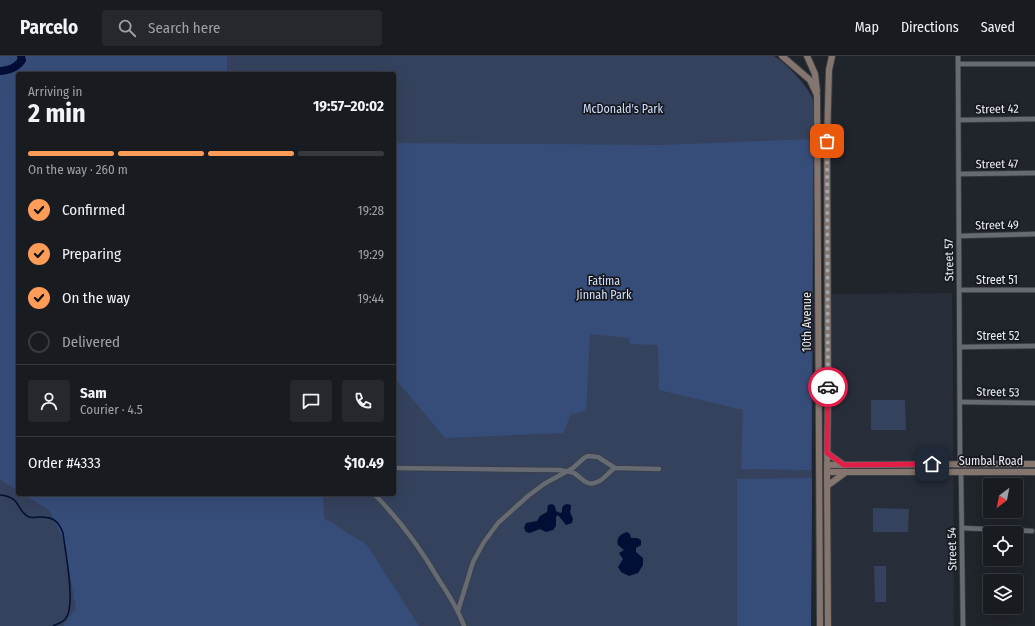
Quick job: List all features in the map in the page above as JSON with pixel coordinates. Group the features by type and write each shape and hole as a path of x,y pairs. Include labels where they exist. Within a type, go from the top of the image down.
{"main road":[{"name":"10th Avenue","path":"782,56 810,80 817,95 820,626"},
{"path":"808,56 816,74 817,95"},
{"name":"10th Avenue","path":"828,626 827,141 829,70 831,57"},
{"path":"818,248 827,248"},
{"path":"827,453 844,465"},
{"name":"Sumbal Road","path":"827,465 1035,464"},
{"name":"Sumbal Road","path":"827,472 1035,472"},
{"path":"827,486 846,472"},
{"path":"820,558 828,558"}],"street":[{"name":"Street 57","path":"958,56 961,347 960,464"},
{"path":"958,64 1035,64"},
{"name":"Street 42","path":"959,120 1035,119"},
{"name":"Street 47","path":"959,174 1035,173"},
{"name":"Street 49","path":"959,236 1035,234"},
{"name":"Street 51","path":"960,290 1035,290"},
{"name":"Street 52","path":"961,347 1035,346"},
{"name":"Street 53","path":"960,402 1035,403"},
{"path":"458,611 473,562 484,542 498,524 528,496 575,467 584,458 593,456 598,457 615,468 659,469"},
{"path":"396,468 528,469 567,471 575,474 584,481 593,484 601,480 615,468"},
{"name":"Street 54","path":"961,472 963,626"},
{"path":"376,496 388,508 422,551 458,611 464,626"},
{"path":"962,528 1032,531"}],"shaded area":[{"path":"952,293 954,626 830,626 831,294"},
{"path":"552,504 555,506 556,511 560,513 562,512 564,505 571,505 570,512 573,519 572,523 566,525 558,515 556,517 556,526 553,530 546,532 540,529 530,533 526,532 524,528 526,523 537,521 540,516 547,512 548,505"},
{"path":"627,532 630,534 631,538 641,540 641,545 636,548 636,552 643,558 643,565 638,573 629,576 621,572 618,567 623,559 619,553 624,550 618,545 618,538"}],"green space":[{"name":"Fatima Jinnah Park","path":"0,56 774,56 795,74 809,91 814,106 811,626 0,626"},
{"path":"0,56 227,56 227,72 16,72 16,490 0,479"},
{"path":"813,139 811,470 741,469 743,410 659,390 658,345 630,344 629,338 590,334 586,411 571,414 563,433 445,438 396,379 396,143 659,145"},
{"path":"871,400 905,400 906,430 871,430"},
{"path":"812,478 811,626 737,626 737,479"},
{"path":"26,496 323,496 324,518 367,545 419,626 63,626 76,608 64,542 50,511"},
{"path":"873,508 909,509 908,532 873,532"},
{"path":"874,566 886,566 886,602 875,602"}],"waterway":[{"path":"0,71 15,67 22,60 21,56"},
{"path":"0,495 12,498 22,511 29,517 44,517 54,520 57,522 63,533 69,577 70,602 69,611 65,619 53,626"}],"way so far":[{"path":"827,141 826,217 828,387"}],"route":[{"path":"828,387 827,453 844,465 932,464"}],"park label":[{"name":"McDonald's Park","path":"623,109"}]}
